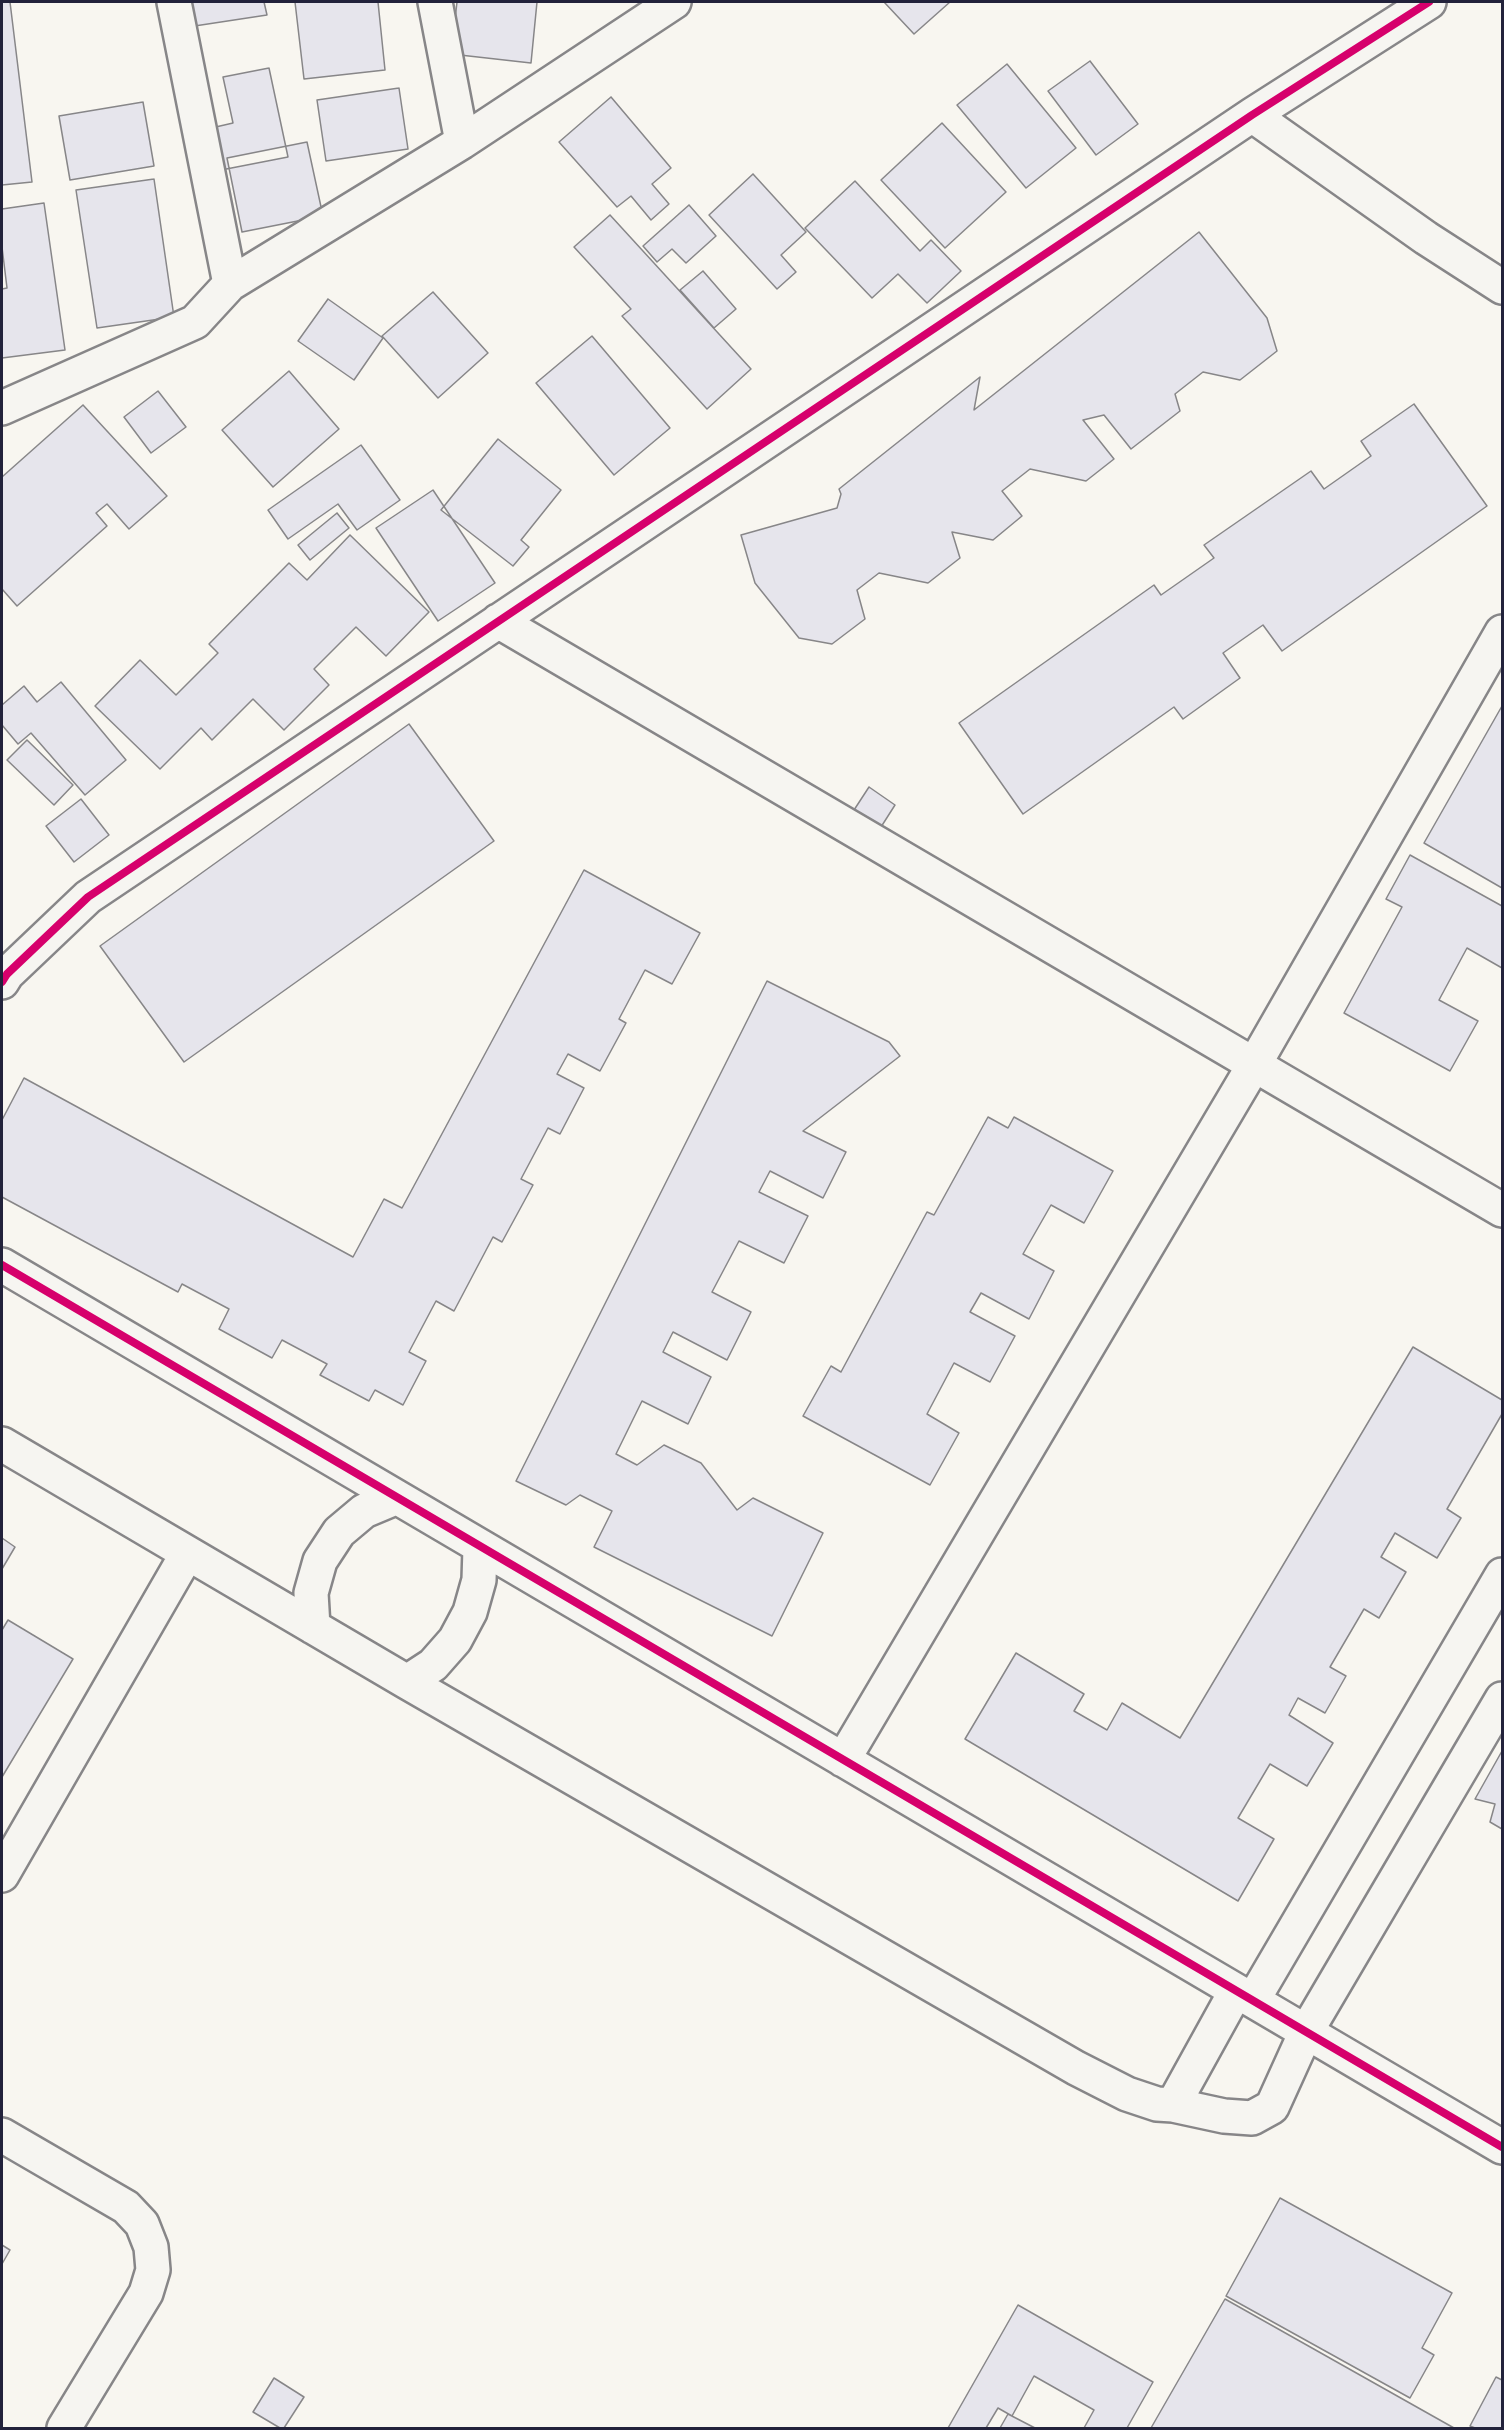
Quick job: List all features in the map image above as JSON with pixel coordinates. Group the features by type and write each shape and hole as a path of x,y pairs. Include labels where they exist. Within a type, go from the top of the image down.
{"street":[{"path":"174,2 230,284"},
{"path":"435,2 462,142"},
{"path":"2,408 195,322 230,284 462,142 674,2"},
{"path":"2,982 7,974 88,897 1252,115 1429,2"},
{"path":"1252,115 1426,238 1503,287"},
{"path":"498,621 1503,1210"},
{"path":"843,1760 1254,1065 1503,632"},
{"path":"2,1265 480,1548 1503,2147"},
{"path":"2,1444 407,1682 1076,2068 1127,2094 1156,2104 1173,2104 1224,2116 1252,2118 1272,2107 1306,2032 1503,1699"},
{"path":"313,1627 312,1593 321,1561 339,1532 364,1511 395,1498"},
{"path":"407,1682 433,1665 455,1640 471,1612 479,1580 480,1548"},
{"path":"2,1875 187,1554"},
{"path":"1173,2104 1244,1996 1503,1575"},
{"path":"2,2135 126,2207 142,2224 151,2247 153,2270 146,2293 64,2428"}],"building":[{"path":"2,2 10,2 32,182 2,185"},
{"path":"183,2 264,2 267,15 188,27"},
{"path":"295,2 378,2 385,70 304,79"},
{"path":"457,2 537,2 531,63 451,54"},
{"path":"884,2 950,2 914,34"},
{"path":"1090,61 1138,124 1096,155 1048,91"},
{"path":"1007,64 1076,148 1026,188 957,105"},
{"path":"269,68 288,157 216,171 207,129 233,123 223,77"},
{"path":"399,88 408,149 326,161 317,100"},
{"path":"611,97 671,168 652,184 669,204 651,220 631,196 617,207 559,142"},
{"path":"143,102 154,166 70,180 59,116"},
{"path":"942,123 1006,192 945,248 881,180"},
{"path":"307,142 323,216 242,232 227,158"},
{"path":"753,174 806,232 781,255 796,272 777,289 709,215"},
{"path":"154,179 174,317 97,328 76,190"},
{"path":"855,181 920,251 931,240 961,271 927,303 898,274 872,298 805,228"},
{"path":"44,203 65,350 2,358 2,289 7,288 2,247 2,209"},
{"path":"689,205 716,236 686,263 672,249 657,262 643,246"},
{"path":"610,215 751,369 707,409 622,316 631,309 574,247"},
{"path":"1199,232 1267,318 1277,351 1240,380 1203,372 1175,394 1180,411 1131,449 1104,415 1083,420 1114,459 1086,481 1030,469 1002,491 1022,516 993,540 952,532 960,558 928,583 879,573 857,590 865,619 832,644 799,638 755,583 741,535 837,508 841,494 839,489 980,377 974,410"},
{"path":"703,271 736,309 714,328 680,290"},
{"path":"433,292 488,353 438,398 382,336"},
{"path":"328,299 383,338 354,380 298,341"},
{"path":"592,336 670,428 614,475 536,383"},
{"path":"289,371 339,429 273,487 222,430"},
{"path":"158,391 186,427 151,453 124,417"},
{"path":"1414,404 1487,506 1282,651 1263,625 1223,653 1240,678 1183,719 1174,707 1023,814 959,723 1154,585 1161,595 1214,558 1204,545 1311,471 1324,489 1371,456 1361,441"},
{"path":"83,405 167,496 129,529 107,504 96,513 107,526 17,606 2,589 2,477"},
{"path":"498,439 561,490 521,540 529,547 513,566 441,510"},
{"path":"361,445 400,500 357,530 338,504 288,539 268,510"},
{"path":"433,490 495,583 438,621 376,528"},
{"path":"337,513 349,528 310,560 298,545"},
{"path":"350,535 429,612 386,656 356,627 314,669 329,685 284,730 253,699 212,740 201,728 160,769 95,706 140,660 176,695 218,653 209,644 289,563 307,580"},
{"path":"61,682 126,760 85,795 31,733 18,744 2,725 2,705 24,686 37,702"},
{"path":"1502,706 1502,888 1424,843"},
{"path":"409,724 494,841 184,1062 100,946"},
{"path":"27,740 73,785 54,805 7,760"},
{"path":"869,787 895,805 881,827 854,810"},
{"path":"81,799 109,835 74,862 46,826"},
{"path":"1410,855 1502,906 1502,968 1467,948 1439,1000 1478,1021 1450,1071 1344,1013 1402,907 1386,899"},
{"path":"584,870 700,933 672,984 645,970 619,1019 626,1023 600,1071 568,1054 557,1074 584,1088 560,1134 548,1128 521,1179 533,1185 502,1242 493,1237 454,1311 436,1301 409,1352 426,1361 403,1405 375,1390 369,1401 320,1375 327,1364 282,1340 272,1358 219,1329 229,1309 182,1284 178,1292 2,1197 2,1120 24,1078 353,1257 384,1199 402,1208"},
{"path":"767,981 889,1042 900,1056 803,1131 846,1152 823,1198 770,1171 759,1192 808,1216 784,1263 739,1241 712,1292 751,1312 727,1360 673,1332 663,1352 711,1377 688,1424 642,1401 616,1454 637,1465 664,1445 701,1463 737,1510 753,1498 823,1533 772,1636 594,1547 612,1511 580,1495 566,1505 516,1481"},
{"path":"988,1117 1008,1128 1014,1117 1113,1171 1084,1223 1051,1205 1023,1254 1054,1271 1029,1319 981,1293 970,1312 1015,1336 990,1382 954,1363 927,1414 959,1433 930,1485 803,1416 831,1366 841,1372 927,1212 934,1215"},
{"path":"1413,1347 1502,1400 1502,1414 1447,1509 1461,1518 1437,1558 1395,1533 1381,1557 1406,1572 1379,1618 1364,1609 1330,1667 1346,1676 1325,1713 1298,1698 1289,1715 1333,1743 1307,1786 1270,1764 1238,1818 1274,1839 1238,1901 965,1739 1016,1653 1084,1694 1074,1711 1107,1730 1122,1703 1180,1738"},
{"path":"2,1538 15,1547 2,1569"},
{"path":"8,1620 73,1659 2,1777 2,1630"},
{"path":"1502,1751 1502,1829 1490,1822 1495,1804 1475,1799"},
{"path":"1280,2198 1452,2293 1422,2348 1434,2355 1410,2398 1226,2296"},
{"path":"2,2245 10,2250 2,2264"},
{"path":"1225,2299 1454,2428 1151,2428"},
{"path":"1018,2305 1153,2382 1127,2428 1084,2428 1094,2410 1034,2376 1012,2416 998,2408 986,2428 948,2428"},
{"path":"1496,2377 1502,2380 1502,2428 1470,2426"},
{"path":"274,2378 304,2397 284,2428 280,2428 253,2412"},
{"path":"1008,2414 1035,2428 1000,2428"}],"cycle path":[{"path":"2,982 7,974 88,897 1252,115 1429,2"},
{"path":"2,1265 1502,2147"}]}
